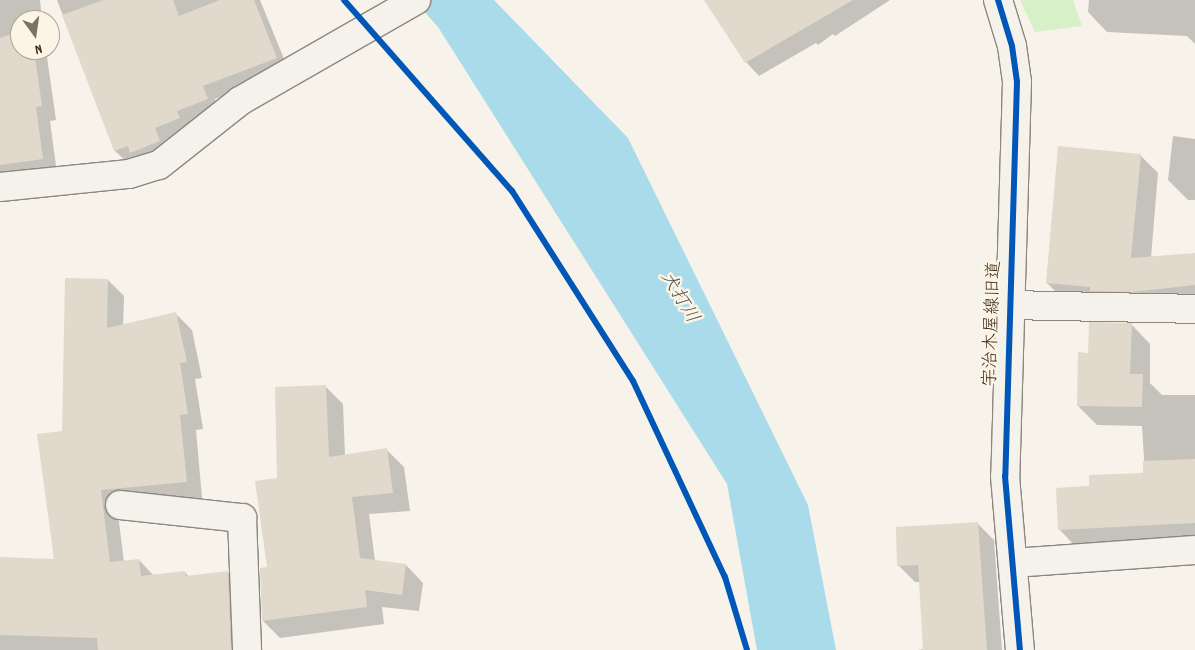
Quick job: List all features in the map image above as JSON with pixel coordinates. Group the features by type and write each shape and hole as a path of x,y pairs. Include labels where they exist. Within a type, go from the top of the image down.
{"street":[{"path":"0,187 129,174 159,165 240,101 416,0"},
{"name":"宇治木屋線旧道","path":"998,0 1012,46 1017,82 1009,305 1006,476 1020,650"},
{"path":"1009,305 1195,309"},
{"path":"120,506 242,518 246,650"},
{"path":"1013,563 1195,550"}],"green space":[{"path":"1020,0 1073,0 1082,26 1035,32"}],"water":[{"name":"犬打川","path":"414,0 494,0 628,138 808,505 836,650 757,650 727,484 438,27"}],"building":[{"path":"103,0 173,0 179,16 220,0 254,0 277,58 203,86 208,99 177,111 180,118 155,128 160,141 130,153 128,146 114,151 62,15"},
{"path":"704,0 853,0 745,63"},
{"path":"10,34 10,60 35,60 42,106 36,107 43,159 0,165 0,38"},
{"path":"1058,146 1141,154 1131,258 1195,253 1195,285 1132,292 1090,291 1090,287 1046,283"},
{"path":"65,278 108,279 107,328 176,312 187,362 180,363 188,414 180,415 187,482 101,490 110,562 139,559 141,576 185,571 186,576 228,571 231,650 98,650 97,638 0,635 0,557 54,559 37,434 62,431"},
{"path":"1089,322 1132,323 1130,374 1143,374 1142,407 1077,406 1078,352 1088,353"},
{"path":"326,385 329,457 387,448 393,493 352,497 360,558 406,564 402,595 365,590 367,607 262,621 260,568 267,567 255,481 277,478 275,387"},
{"path":"1195,459 1195,523 1058,530 1056,488 1089,486 1089,475 1143,473 1143,461"},
{"path":"978,522 987,650 923,650 918,565 897,566 896,527"}],"cycle path":[{"path":"344,0 512,191 633,381 725,577 747,650"},
{"path":"998,0 1012,46 1017,82 1005,476 1020,650"}]}
